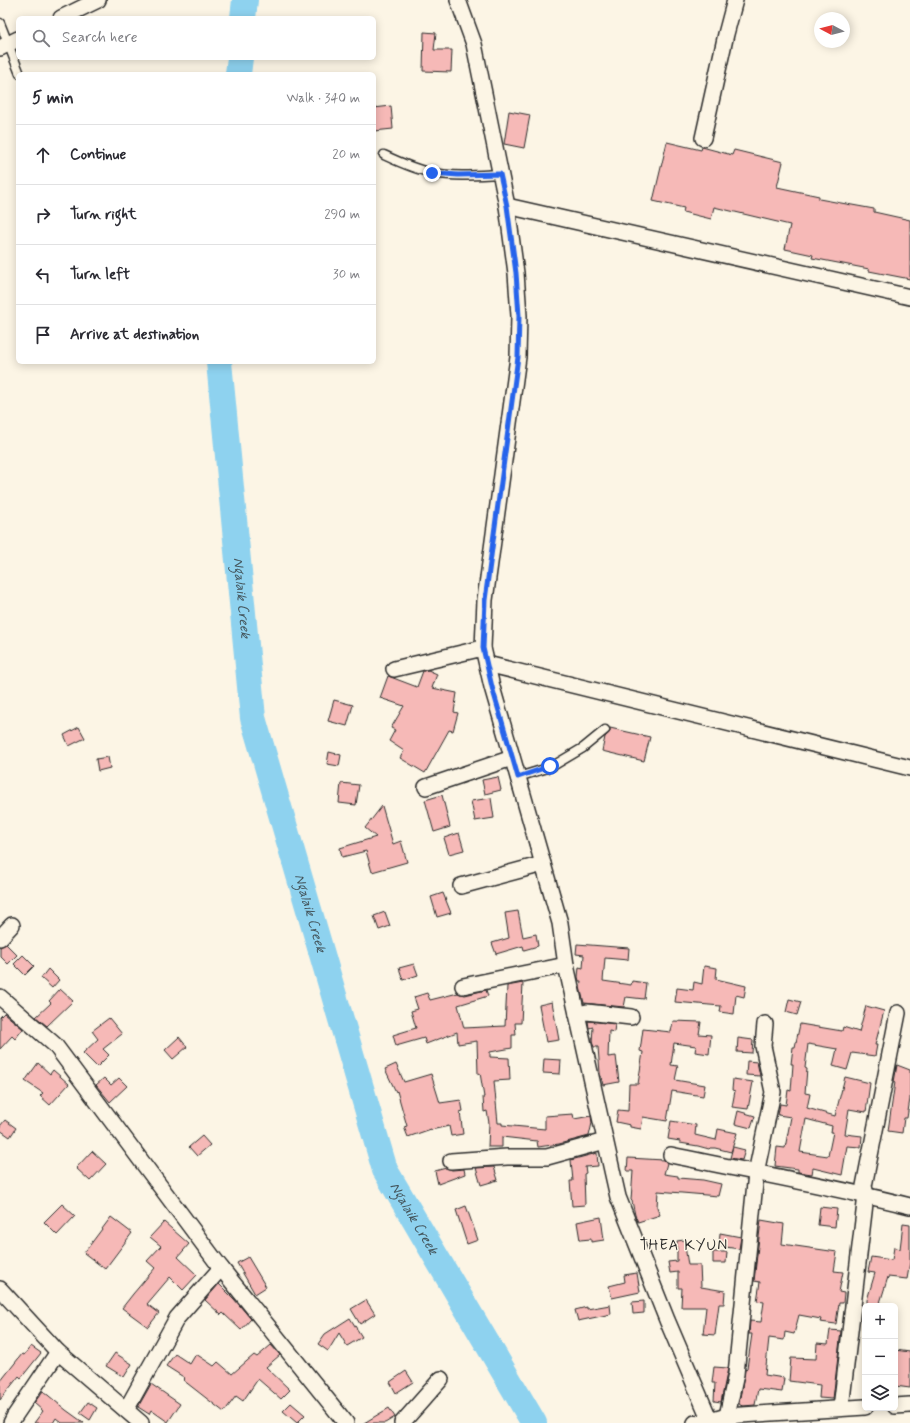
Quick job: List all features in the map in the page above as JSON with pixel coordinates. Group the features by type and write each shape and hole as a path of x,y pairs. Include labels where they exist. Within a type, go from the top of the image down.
{"street":[{"path":"65,16 98,0"},
{"path":"458,0 474,44 507,206 519,316 518,357 485,600 483,648 492,687 560,923 566,965 618,1197 667,1320 711,1422"},
{"path":"703,138 735,0"},
{"path":"507,206 910,297"},
{"path":"394,669 483,648"},
{"path":"487,664 910,768"},
{"path":"426,787 512,758"},
{"path":"461,886 543,864"},
{"path":"0,938 12,925"},
{"path":"463,986 566,965"},
{"path":"0,997 55,1045 221,1268 346,1423"},
{"path":"577,1014 587,1012 631,1017"},
{"path":"841,1408 866,1195 864,1186 898,1013"},
{"path":"727,1416 736,1374 756,1173 774,1092 763,1046 764,1024"},
{"path":"451,1161 507,1157 547,1157 606,1141"},
{"path":"671,1156 809,1182 910,1206"},
{"path":"126,1410 177,1318 221,1268"},
{"path":"0,1289 58,1352 141,1423"},
{"path":"11,1423 58,1352"},
{"path":"402,1423 441,1379"},
{"path":"898,1406 910,1405"},
{"path":"695,1423 711,1422 727,1416 862,1407"}],"lane":[{"path":"0,23 19,72"},
{"path":"384,155 432,173 458,175 500,174"},
{"path":"518,777 550,766 583,748 605,730"}],"building":[{"path":"424,32 436,33 434,50 452,50 451,72 423,71"},
{"path":"391,106 393,129 376,131 376,108"},
{"path":"509,111 530,115 524,148 504,144"},
{"path":"667,142 701,150 702,147 732,155 734,150 783,162 777,187 819,196 819,199 874,209 874,212 910,220 910,279 812,258 813,255 785,249 790,225 714,207 711,219 683,212 684,208 653,201"},
{"path":"428,670 437,674 432,688 457,693 454,712 458,713 453,731 449,730 425,773 400,758 404,751 389,741 395,730 391,728 404,706 380,698 388,676 417,687 423,671"},
{"path":"334,700 353,705 347,726 328,721"},
{"path":"79,727 85,738 69,746 64,735"},
{"path":"610,728 650,737 644,761 602,751 605,737 610,732"},
{"path":"329,752 341,755 339,766 327,764"},
{"path":"108,757 110,768 98,771 96,759"},
{"path":"498,777 501,790 485,794 482,780"},
{"path":"341,783 359,785 356,805 339,803"},
{"path":"442,795 450,827 434,832 425,800"},
{"path":"491,798 494,818 475,821 471,801"},
{"path":"382,806 393,844 401,841 407,862 372,872 366,851 342,857 340,848 376,837 365,828"},
{"path":"459,833 464,850 449,854 444,838"},
{"path":"443,893 451,913 437,917 431,897"},
{"path":"518,911 523,937 536,934 538,946 524,950 523,946 496,954 492,943 509,938 505,913"},
{"path":"385,912 390,926 379,930 374,916"},
{"path":"6,944 17,955 8,964 0,956 0,947"},
{"path":"577,944 629,948 628,960 605,958 603,981 631,985 632,981 646,983 644,999 626,997 624,1007 584,1003 580,987 581,981 579,981 578,977 579,967 583,968 584,955 576,954"},
{"path":"23,955 34,966 25,975 14,964"},
{"path":"414,964 418,975 403,980 399,968"},
{"path":"704,966 717,968 716,979 746,986 744,997 736,995 734,1014 720,1012 721,1006 675,1002 677,988 693,990 694,982 702,984"},
{"path":"48,969 59,980 52,988 41,978"},
{"path":"523,983 521,1023 515,1023 516,1035 512,1035 512,1048 490,1052 490,1057 509,1058 510,1080 494,1081 498,1123 502,1123 502,1125 545,1129 545,1116 573,1114 574,1119 591,1116 592,1123 589,1136 559,1144 538,1147 537,1141 502,1137 502,1147 488,1147 489,1123 487,1111 484,1112 484,1097 480,1073 478,1074 477,1041 458,1044 457,1032 426,1044 424,1038 396,1046 393,1035 416,1028 411,1011 418,1009 414,997 427,993 430,1000 458,993 465,995 486,990 488,996 458,1005 464,1028 505,1026 507,986"},
{"path":"60,989 73,1001 47,1026 36,1017 51,1003 49,1001"},
{"path":"789,999 801,1002 797,1015 786,1012"},
{"path":"552,1002 559,1040 546,1042 539,1005"},
{"path":"866,1006 884,1011 875,1045 877,1045 875,1056 852,1053 847,1070 833,1066 837,1049 808,1044 805,1068 807,1069 805,1093 810,1094 807,1108 835,1116 845,1077 870,1083 866,1112 849,1109 845,1134 862,1136 861,1147 847,1146 842,1175 813,1168 812,1174 798,1172 798,1169 775,1166 777,1147 785,1148 791,1117 778,1115 780,1104 786,1105 788,1090 791,1091 793,1064 791,1064 793,1047 795,1047 800,1024 842,1031 843,1027 859,1032","holes":["806,1119 832,1126 831,1132 833,1132 828,1156 800,1152"]},
{"path":"4,1013 23,1029 15,1039 12,1036 0,1049 0,1017"},
{"path":"109,1018 122,1034 103,1049 109,1055 97,1067 83,1053 98,1039 92,1031"},
{"path":"588,1021 615,1024 614,1032 609,1031 608,1057 616,1056 619,1082 603,1085 600,1073 598,1047 594,1047 592,1042 593,1027 589,1028"},
{"path":"673,1021 701,1022 699,1034 711,1035 709,1054 695,1052 696,1046 674,1043 671,1065 678,1066 675,1080 705,1085 703,1096 672,1091 667,1121 643,1117 641,1129 616,1122 618,1110 628,1111 629,1084 638,1084 643,1052 640,1051 643,1029 671,1032"},
{"path":"179,1037 187,1047 173,1059 165,1050"},
{"path":"738,1038 753,1040 752,1053 737,1052"},
{"path":"544,1059 561,1060 560,1074 543,1073"},
{"path":"747,1061 757,1062 760,1076 746,1075"},
{"path":"38,1063 50,1074 53,1070 69,1084 50,1105 40,1096 43,1093 25,1081"},
{"path":"396,1064 404,1082 431,1074 440,1103 461,1100 463,1111 460,1112 463,1134 451,1136 449,1126 431,1129 408,1137 404,1127 407,1126 397,1091 396,1092 385,1069"},
{"path":"897,1065 910,1070 910,1099 907,1118 904,1118 902,1133 888,1131"},
{"path":"104,1078 111,1085 119,1078 127,1086 110,1102 96,1085"},
{"path":"733,1079 753,1082 748,1109 732,1107 735,1091 732,1090"},
{"path":"738,1111 755,1116 751,1128 735,1124"},
{"path":"5,1120 16,1128 10,1137 0,1130 0,1126"},
{"path":"671,1121 696,1125 695,1135 716,1140 718,1129 737,1133 731,1152 715,1148 709,1149 668,1139"},
{"path":"202,1136 210,1145 197,1156 189,1147"},
{"path":"733,1147 745,1150 742,1160 730,1158"},
{"path":"92,1151 106,1164 90,1181 76,1168"},
{"path":"597,1153 598,1166 585,1167 585,1205 572,1206 570,1181 573,1181 571,1160"},
{"path":"628,1158 664,1160 667,1163 664,1174 678,1176 678,1178 703,1180 721,1184 718,1196 658,1191 657,1207 660,1215 638,1222 631,1200 633,1171 627,1171"},
{"path":"494,1167 498,1180 481,1185 476,1168"},
{"path":"446,1168 452,1170 464,1169 465,1174 438,1184 435,1171"},
{"path":"62,1204 75,1216 57,1235 44,1222"},
{"path":"466,1206 478,1240 467,1244 456,1210"},
{"path":"820,1207 837,1209 835,1227 818,1225"},
{"path":"111,1217 132,1233 105,1269 84,1253"},
{"path":"601,1217 604,1240 591,1242 591,1239 580,1240 577,1222"},
{"path":"761,1220 784,1224 782,1244 837,1252 834,1271 843,1272 839,1292 844,1293 843,1303 839,1303 836,1324 820,1322 821,1319 799,1315 794,1334 785,1332 784,1340 769,1338 765,1375 784,1378 782,1392 758,1389 755,1405 743,1406 739,1403 745,1370 747,1368 752,1334 749,1334 750,1321 761,1322 764,1302 757,1301 760,1282 754,1281"},
{"path":"164,1222 189,1244 178,1257 197,1275 183,1290 170,1277 147,1304 159,1313 148,1327 122,1308 155,1268 147,1261 161,1246 150,1237"},
{"path":"903,1224 910,1225 910,1262 907,1279 888,1277 880,1303 867,1303 875,1273 868,1272 871,1257 892,1260 894,1247 900,1249"},
{"path":"720,1233 741,1237 739,1249 719,1246"},
{"path":"684,1240 688,1265 700,1265 701,1287 725,1291 724,1304 719,1304 715,1335 703,1334 706,1307 681,1307 682,1288 678,1288 678,1272 670,1273 668,1262 677,1261 677,1241"},
{"path":"713,1252 727,1252 726,1263 713,1263"},
{"path":"248,1257 266,1287 255,1294 237,1263"},
{"path":"637,1273 640,1292 612,1298 609,1286 625,1282 624,1275"},
{"path":"219,1284 251,1319 241,1330 223,1313 221,1315 205,1300"},
{"path":"366,1300 375,1314 360,1324 351,1309"},
{"path":"644,1301 644,1313 633,1314 632,1302"},
{"path":"610,1305 611,1314 578,1321 575,1310 587,1307 587,1309"},
{"path":"350,1318 362,1337 347,1346 339,1333 328,1351 318,1344 325,1334"},
{"path":"830,1330 841,1331 833,1399 819,1398 820,1385 789,1381 791,1358 816,1359 817,1343 828,1344"},
{"path":"271,1345 280,1355 266,1367 290,1390 281,1399 258,1379 243,1401 236,1396 224,1412 183,1380 185,1378 166,1366 175,1354 190,1364 196,1354 214,1366 218,1362 232,1374 254,1355 257,1357"},
{"path":"31,1346 41,1353 21,1378 19,1376 0,1400 0,1382 22,1354 24,1355"},
{"path":"898,1350 910,1352 910,1388 898,1386"},
{"path":"115,1353 132,1364 124,1377 106,1366"},
{"path":"714,1367 728,1368 721,1402 714,1401 715,1383 712,1383"},
{"path":"406,1371 413,1382 396,1393 390,1382"},
{"path":"151,1384 180,1404 168,1422 151,1410 149,1414 138,1407"},
{"path":"43,1391 84,1423 62,1423 56,1418 53,1423 34,1423 43,1411 34,1403"},
{"path":"88,1402 97,1408 90,1420 80,1413"},
{"path":"291,1403 305,1415 297,1423 283,1411"},
{"path":"389,1408 395,1417 385,1423 364,1423"}],"waterway":[{"name":"Ngalaik Creek","path":"243,16 245,0"},
{"name":"Ngalaik Creek","path":"238,72 240,60"},
{"name":"Ngalaik Creek","path":"219,364 253,718 385,1170 534,1423"}],"district":[{"name":"THEA KYUN","path":"684,1246"}],"route":[{"path":"432,173 458,175 500,174 507,206 516,273 519,316 518,357 485,600 483,648 492,687 518,777 550,766"}]}
